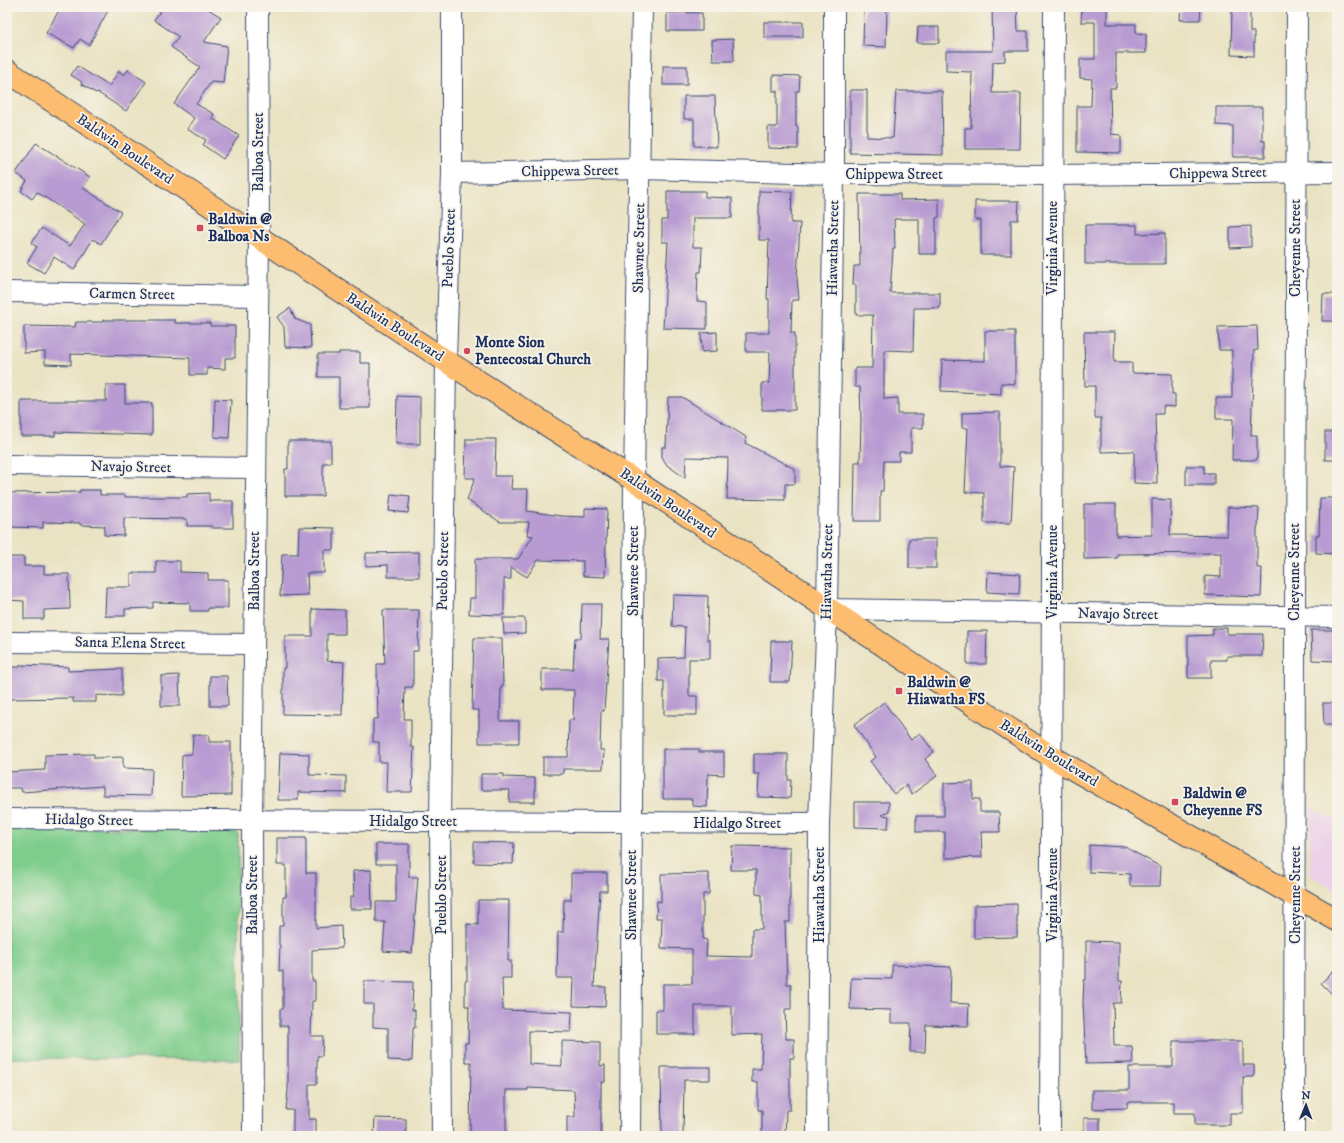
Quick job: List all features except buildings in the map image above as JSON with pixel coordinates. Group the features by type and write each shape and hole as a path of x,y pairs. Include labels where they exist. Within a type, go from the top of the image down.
{"main road":[{"name":"Baldwin Boulevard","path":"7,71 446,360 634,480 1052,758 1337,920"}],"street":[{"name":"Balboa Street","path":"253,1136 252,821 257,296 259,238 258,7"},
{"name":"Pueblo Street","path":"442,1136 440,820 446,360 452,173 452,7"},
{"name":"Shawnee Street","path":"630,1136 634,480 642,7"},
{"name":"Hiawatha Street","path":"817,1136 819,824 827,609 834,174 834,7"},
{"name":"Virginia Avenue","path":"1050,1136 1052,758 1052,175 1054,7"},
{"name":"Cheyenne Street","path":"1294,1136 1296,896 1294,616 1295,172 1297,7"},
{"name":"Chippewa Street","path":"452,173 640,169 834,174 1052,175 1337,172"},
{"name":"Carmen Street","path":"7,292 257,296"},
{"name":"Navajo Street","path":"7,465 255,468"},
{"name":"Navajo Street","path":"827,609 1337,616"},
{"name":"Santa Elena Street","path":"7,642 254,644"},
{"name":"Hidalgo Street","path":"7,819 252,821 440,820 819,824"}],"shaded area":[{"path":"1310,807 1337,821 1337,891 1310,875"}],"green space":[{"path":"7,827 234,830 238,834 239,1060 7,1058"}],"place":[{"name":"Baldwin @ Balboa Ns","path":"200,228"},
{"name":"Monte Sion Pentecostal Church","path":"467,351"},
{"name":"Baldwin @ Hiawatha FS","path":"899,691"},
{"name":"Baldwin @ Cheyenne FS","path":"1175,802"}]}
